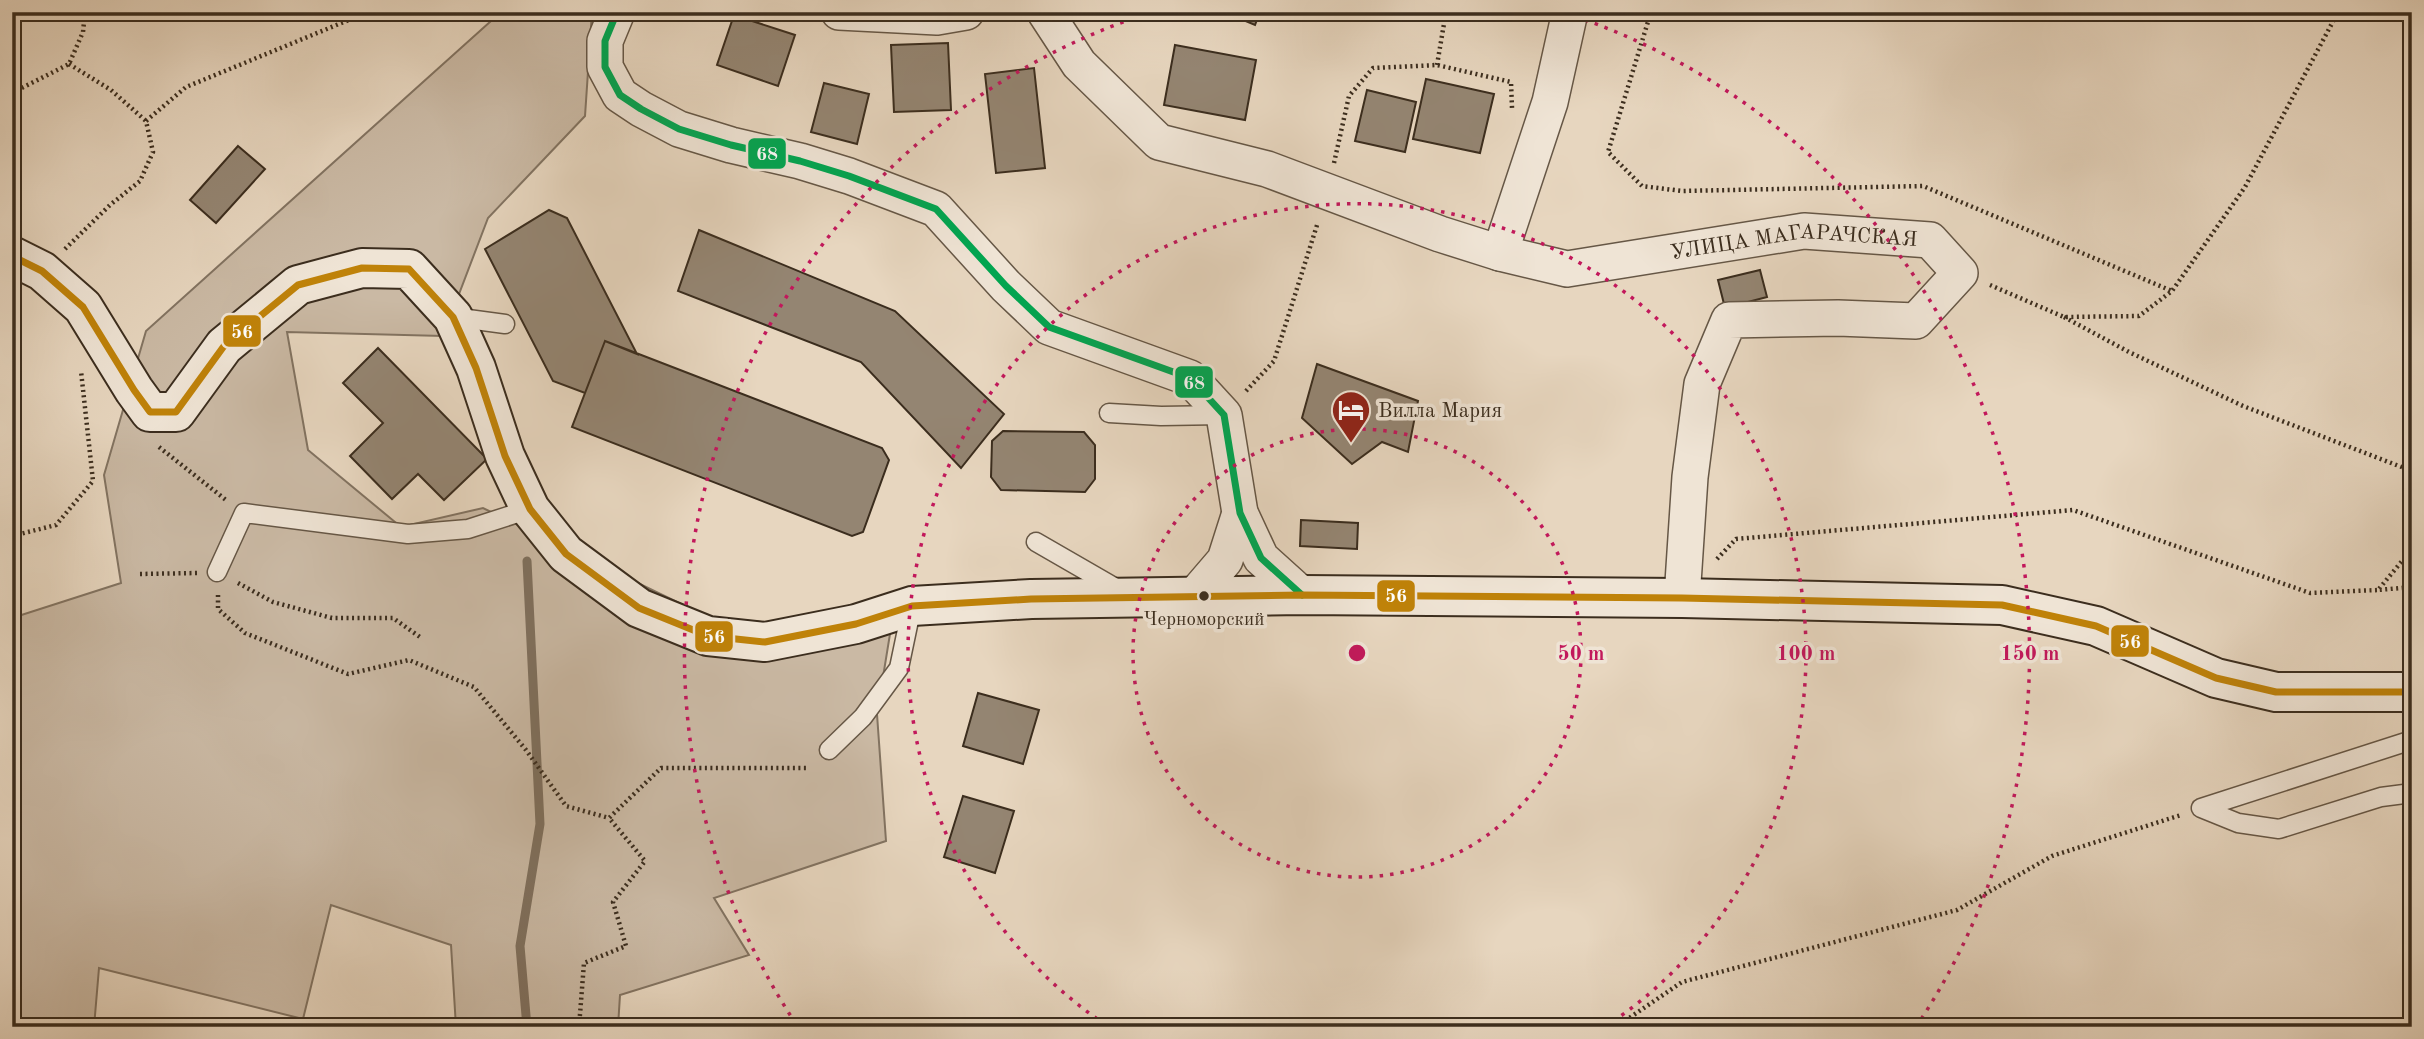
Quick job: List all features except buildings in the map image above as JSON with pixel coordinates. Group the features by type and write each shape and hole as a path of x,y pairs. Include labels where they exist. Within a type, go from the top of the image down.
{"main road":[{"path":"27,263 83,307 150,412 176,412 223,346 299,285 362,268 408,269 453,317 476,368 505,456 530,509 566,554 639,608 708,636 765,642 856,624 912,606 1031,599 1195,595 1682,598 2002,605 2096,626 2216,678 2276,692 2412,692"}],"street":[{"path":"617,12 605,41 605,67 620,95 630,102 679,129 731,145 800,160 936,209 1006,286 1049,327 1190,378 1224,415 1240,513 1261,558 1302,594"},
{"path":"839,12 937,17 967,12"},
{"name":"УЛИЦА МАГАРАЧСКАЯ","path":"1045,12 1079,64 1159,142 1267,169 1440,234 1500,253 1567,270 1804,231 1930,240 1960,273"},
{"path":"1500,253 1549,102 1570,12"},
{"path":"1682,598 1690,477 1702,384 1729,320 1838,318 1916,321 1960,273"},
{"path":"1195,595 1226,560 1240,513"}],"lane":[{"path":"453,317 505,324"},
{"path":"1109,413 1224,415"},
{"path":"218,572 244,513 408,534 468,529 530,509"},
{"path":"1036,542 1132,597"},
{"path":"829,750 863,717 899,668 912,606"},
{"path":"2201,808 2412,740"},
{"path":"2201,808 2238,823 2279,829 2381,797 2412,793"}],"path":[{"path":"12,93 69,64 83,32 85,12"},
{"path":"146,121 186,87 358,15 430,12"},
{"path":"1437,65 1446,12"},
{"path":"1651,12 1608,152 1642,186 1682,191 1923,186 2172,291"},
{"path":"2064,317 2139,316 2172,291 2245,187 2338,12"},
{"path":"27,263 141,181 153,152 146,121 111,90 69,64"},
{"path":"1224,415 1274,361 1327,192 1349,96 1373,68 1437,65 1511,82"},
{"path":"1960,273 2064,317 2129,352 2243,406 2412,471"},
{"path":"12,536 56,525 93,481 82,372 75,360"},
{"path":"150,412 153,442 244,513"},
{"path":"1682,598 1736,538 2073,510 2310,593 2412,587"},
{"path":"2378,590 2412,549"},
{"path":"218,572 218,609 245,633 348,674 409,660 474,688 526,750 566,806 609,818 645,862 613,902 626,946 584,963 579,1027"},
{"path":"140,574 218,572 273,602 332,618 393,618 420,637"},
{"path":"609,818 661,768 807,768"},
{"path":"1616,1027 1682,982 1957,910 2052,856 2201,808"}],"shaded area":[{"path":"501,12 592,12 585,116 488,218 443,336 287,332 308,450 401,527 483,508 708,617 890,634 877,714 886,841 714,898 749,955 620,995 618,1027 456,1027 451,945 331,905 303,1019 99,968 94,1027 12,1027 12,618 121,583 104,475 146,331"}],"waterway":[{"path":"527,561 540,824 520,946 527,1027"}],"transit line":[{"name":"68","path":"617,12 605,41 605,67 620,95 641,109 679,129 849,176 936,209 1006,286 1049,327 1190,378 1224,415 1240,513 1261,558 1302,595"},
{"name":"56","path":"12,256 42,271 83,307 150,412 176,412 224,346 298,285 362,268 409,269 453,317 476,368 505,456 530,509 566,554 639,608 708,636 765,642 856,624 912,606 1031,599 1302,595 1682,598 2002,605 2096,626 2216,678 2276,692 2412,692"}],"place":[{"name":"Вилла Мария","path":"1351,444"},
{"name":"Черноморский","path":"1204,596"}]}
